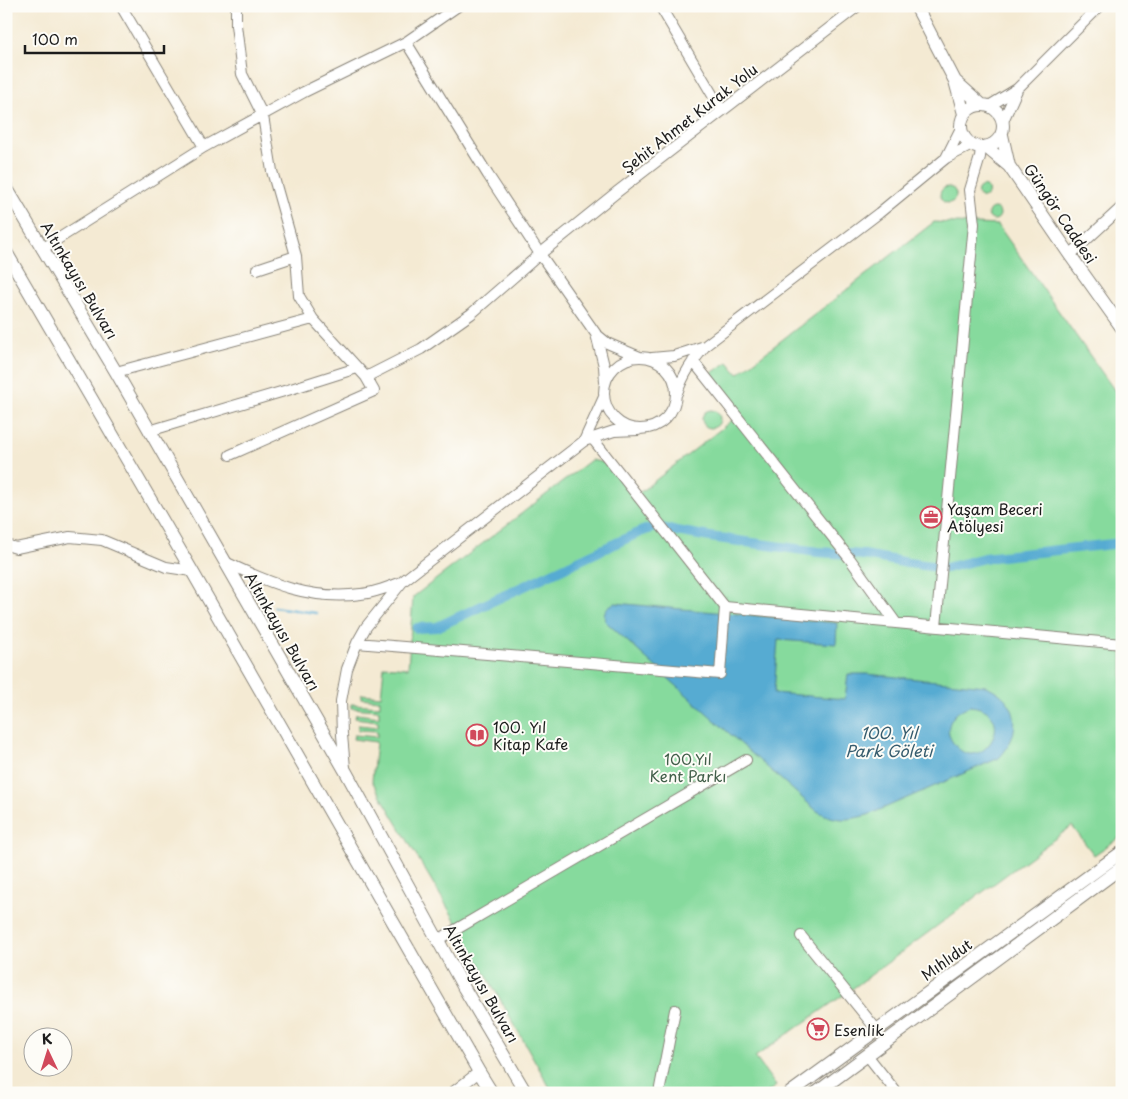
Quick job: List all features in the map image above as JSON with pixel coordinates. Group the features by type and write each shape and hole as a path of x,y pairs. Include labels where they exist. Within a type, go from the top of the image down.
{"main road":[{"path":"916,6 956,80 964,114 961,128 963,134 979,146 998,140 1002,135 1003,121 1000,114 956,80"},
{"path":"964,114 969,109 986,105"},
{"name":"Güngör Caddesi","path":"1002,135 1009,166 1122,328"},
{"name":"Güngör Caddesi","path":"979,146 1009,166"},
{"name":"Altınkayısı Bulvarı","path":"6,187 116,372 346,772 464,988 526,1093"},
{"path":"6,252 492,1093"},
{"name":"Mıhlıdut","path":"790,1093 1122,852"},
{"name":"Mıhlıdut","path":"816,1093 1122,867"}],"street":[{"path":"121,6 204,147"},
{"path":"230,455 374,391 366,377 312,319 298,296 296,256 272,171 263,116 242,74 236,25 236,6"},
{"path":"42,249 204,147 304,92 406,42 458,6"},
{"path":"660,6 722,111"},
{"name":"Şehit Ahmet Kurak Yolu","path":"366,377 421,349 478,308 540,254 858,6"},
{"path":"986,105 1017,89 1100,6"},
{"path":"406,42 488,176 596,334 607,342 640,357"},
{"path":"1003,121 1017,89"},
{"path":"946,158 961,128"},
{"path":"346,772 340,701 347,669 357,643 366,627 403,581 588,439 614,431 650,428 662,423 670,415 675,405 683,375 706,345 879,213 946,158 979,146 980,157 970,190 974,224 936,627"},
{"path":"1070,255 1122,207"},
{"path":"257,269 296,256"},
{"path":"116,372 312,319"},
{"path":"588,439 604,397 605,384 604,366 596,334"},
{"path":"605,384 610,373 618,364 629,358 674,356 706,345"},
{"path":"651,358 662,364 670,372 675,382 677,393"},
{"path":"693,361 850,559 896,623"},
{"path":"149,431 357,368"},
{"path":"604,397 607,409 615,420 625,427 638,430"},
{"path":"357,643 720,674 725,607 659,522 588,439"},
{"path":"6,546 16,548 70,537 102,540 166,567 192,571"},
{"path":"225,562 268,582 315,595 363,594 403,581"},
{"path":"725,607 1122,644"},
{"path":"438,940 746,760"},
{"path":"801,936 877,1030"},
{"path":"659,1093 675,1010"},
{"path":"867,1055 897,1093"},
{"path":"452,1093 479,1072"}],"green space":[{"path":"983,186 989,192 983,198 977,192"},
{"path":"948,187 954,189 956,195 954,201 948,203 942,201 940,195 942,189"},
{"path":"992,208 996,208 1000,214 996,220 992,220 988,216 988,212"},
{"name":"100.Yıl Kent Parkı","path":"934,222 998,225 1122,401 1122,836 1094,855 1072,826 852,989 755,1057 776,1086 767,1093 553,1093 461,930 372,781 376,742 353,739 354,735 377,737 377,731 358,730 358,725 378,727 378,721 355,718 356,714 379,717 379,710 351,708 351,704 380,706 380,700 361,698 361,694 381,696 384,666 408,668 413,597 591,460 606,463 634,497 740,414 710,374 728,362 738,374"},
{"path":"707,410 715,410 720,415 718,426 707,428 702,423 702,415"}],"water":[{"name":"100. Yıl Park Göleti","path":"615,603 837,623 836,644 778,640 774,693 845,699 848,674 867,674 986,686 997,692 1006,700 1011,708 1014,718 1012,738 999,758 868,815 848,819 824,815 751,753 605,621 604,615 606,610","holes":["970,706 986,711 994,719 995,729 992,740 985,749 975,754 965,753 950,738 949,726 951,721 958,712"]}],"waterway":[{"path":"417,628 437,627 654,527 710,537 818,552 864,555 946,568 984,558 1122,543"},
{"path":"274,607 316,613"}],"place":[{"name":"Yaşam Beceri Atölyesi","path":"931,517"},
{"name":"100. Yıl Kitap Kafe","path":"477,735"},
{"name":"Esenlik","path":"818,1029"}]}
